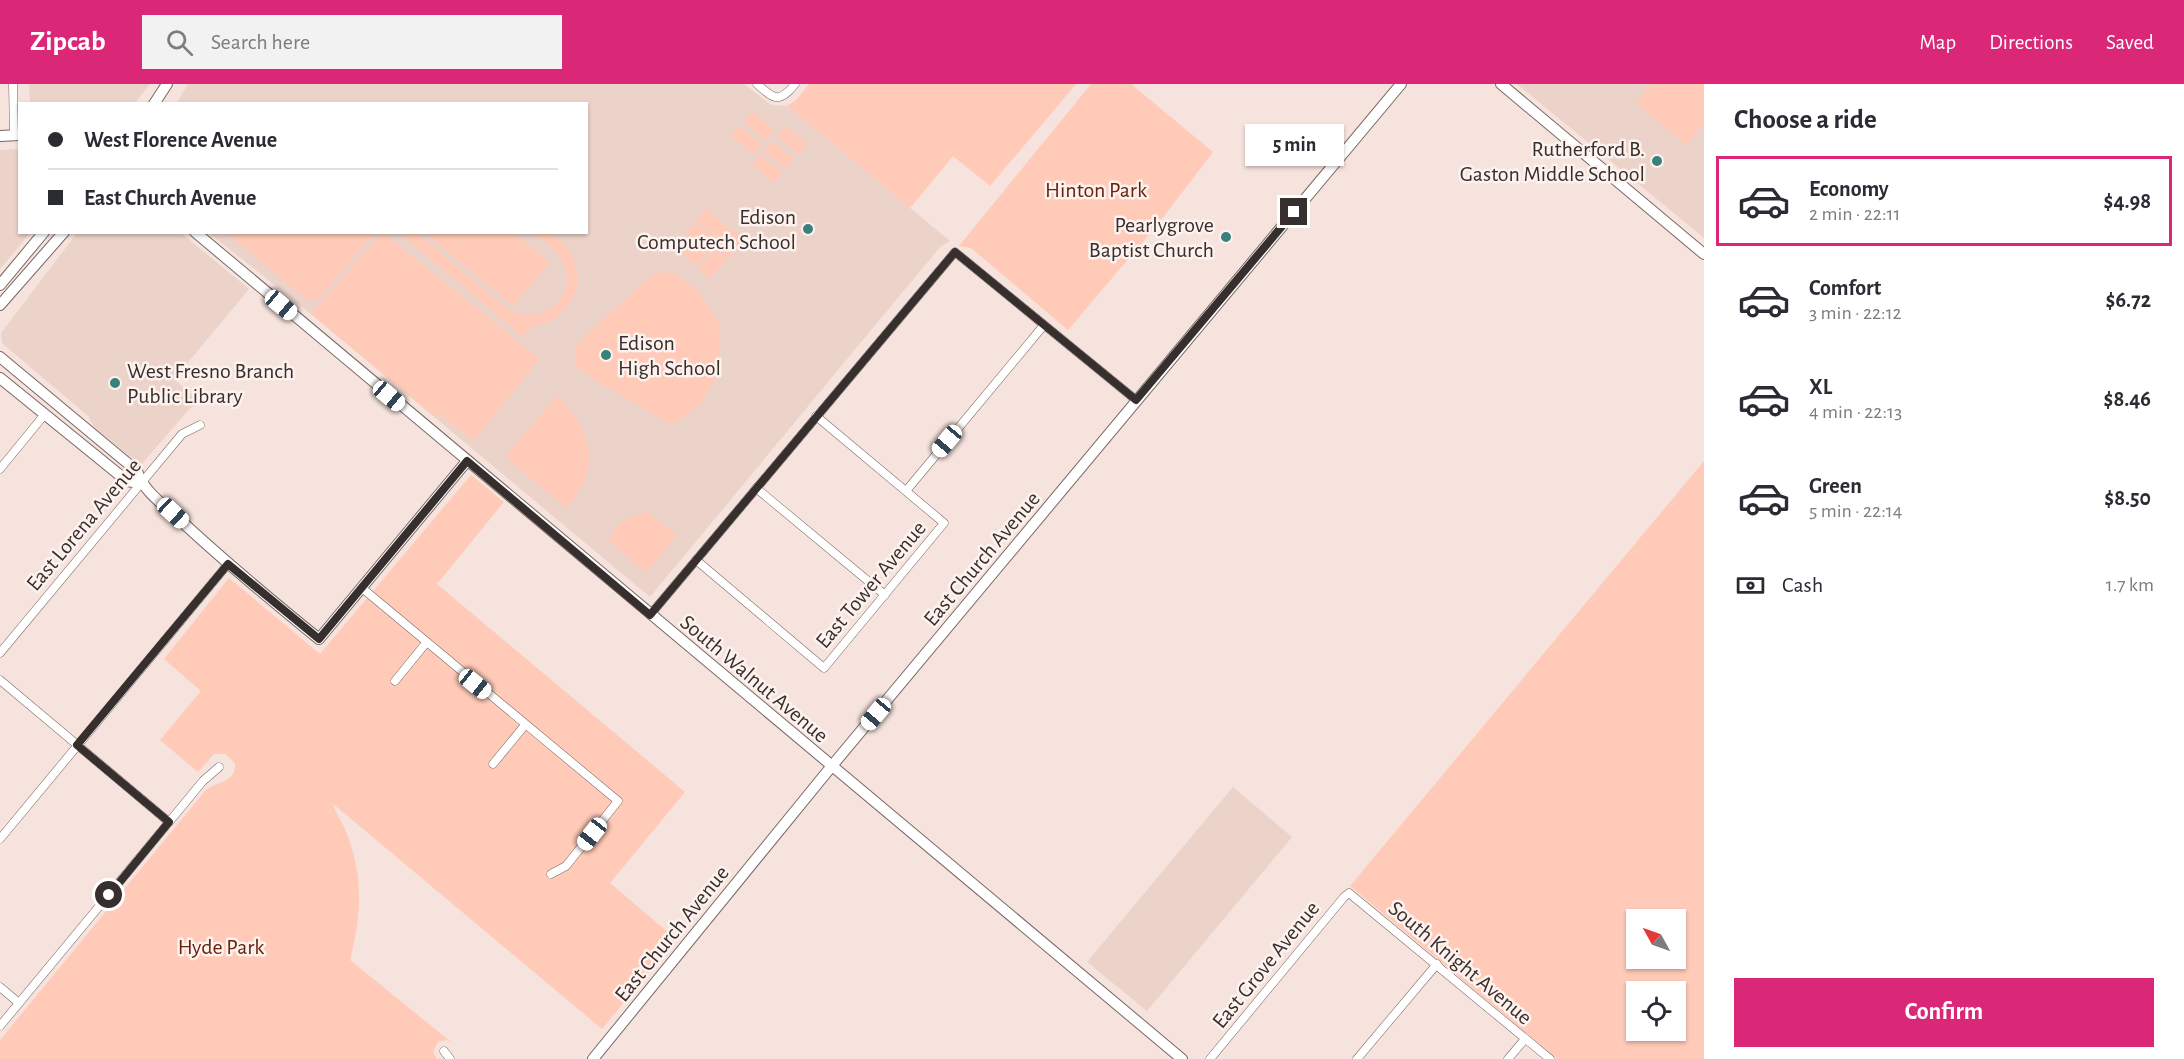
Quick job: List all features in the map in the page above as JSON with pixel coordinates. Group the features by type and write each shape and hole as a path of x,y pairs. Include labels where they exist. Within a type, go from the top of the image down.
{"street":[{"path":"0,136 17,135 13,84"},
{"path":"155,102 167,84"},
{"path":"757,84 774,98 779,98 789,92 795,84"},
{"name":"East Church Avenue","path":"593,1059 831,767 1401,84"},
{"path":"1501,84 1704,254"},
{"path":"0,285 42,234"},
{"path":"0,305 62,234"},
{"name":"South Walnut Avenue","path":"197,234 1182,1059"},
{"path":"650,615 955,252 1136,400"},
{"name":"East Tower Avenue","path":"696,561 824,668 944,523 906,491 1044,325"},
{"path":"0,357 137,471 140,483 228,564 319,639 467,461"},
{"path":"0,378 127,481 140,483"},
{"path":"0,469 45,414"},
{"path":"816,416 906,491"},
{"name":"East Lorena Avenue","path":"0,653 182,434 200,425"},
{"path":"756,488 885,595"},
{"path":"0,839 228,564"},
{"path":"362,588 618,801 566,866 551,874"},
{"path":"395,681 426,643"},
{"path":"0,680 169,822"},
{"path":"493,764 525,725"},
{"path":"0,1026 202,781 219,767"},
{"name":"South Knight Avenue","path":"1348,893 1550,1059"},
{"name":"East Grove Avenue","path":"1210,1059 1348,893"},
{"path":"1357,1059 1437,964"},
{"path":"0,987 19,1003"},
{"path":"1508,1059 1525,1039"},
{"path":"444,1051 450,1059"}],"shaded area":[{"path":"29,84 150,84 136,102 30,102"},
{"name":"Edison High School","path":"188,84 744,84 771,105 787,106 950,241 940,247 650,597 311,314 210,234 588,234 588,102 177,102"},
{"name":"Rutherford B. Gaston Middle School","path":"1517,84 1704,84 1704,238"},
{"path":"18,149 18,234 29,234 0,269 0,150"},
{"path":"76,234 182,234 249,289 174,379 204,406 197,405 190,408 141,465 95,428 88,416 2,343 1,333"},
{"path":"1233,787 1292,837 1147,1011 1087,962"}],"green space":[{"path":"809,84 1076,84 990,186 953,156 910,208 787,106 796,100"},
{"name":"Hinton Park","path":"1091,84 1131,84 1213,152 1158,224 1068,330 971,248 959,246"},
{"path":"1651,84 1704,84 1704,123 1686,145 1636,103"},
{"path":"752,112 774,130 766,140 744,122"},
{"path":"739,126 762,144 753,155 731,136"},
{"path":"785,126 807,144 799,155 776,136"},
{"path":"772,141 794,159 786,169 763,151"},
{"path":"760,155 783,173 774,183 752,165"},
{"path":"706,209 729,228 719,239 696,220"},
{"path":"695,222 717,241 707,253 685,234"},
{"path":"731,229 744,240 728,259 715,248"},
{"path":"228,234 373,234 319,299 307,300"},
{"path":"380,234 384,234 540,359 473,441 437,412 434,416 311,314"},
{"path":"400,234 418,234 505,307 517,313 530,315 542,313 561,299 566,289 567,276 558,254 534,234 552,234 561,241 570,252 576,265 578,278 576,290 564,310 543,324 530,327 522,336"},
{"path":"426,234 515,234 550,263 513,306"},
{"path":"683,235 706,254 696,266 674,247"},
{"path":"714,250 727,260 710,279 698,269"},
{"path":"673,272 699,291 720,324 720,370 700,406 672,425 594,380 576,366 575,347 655,273"},
{"path":"557,396 566,404 580,424 588,448 587,472 581,487 567,508 508,460 508,453"},
{"path":"1704,461 1704,1059 1557,1059 1350,886"},
{"name":"Hyde Park","path":"471,475 504,502 437,584 685,792 610,883 676,939 602,1029 332,803 350,844 358,877 359,909 350,960 451,1042 446,1040 438,1042 433,1052 437,1059 0,1059 0,1040 205,791 225,781 235,770 235,763 225,754 214,754 198,772 160,740 201,691 164,659 229,578 320,654"},
{"path":"648,512 677,535 646,573 608,540 624,520"}],"place":[{"name":"Rutherford B. Gaston Middle School","path":"1657,161"},
{"name":"Edison Computech School","path":"808,229"},
{"name":"Pearlygrove Baptist Church","path":"1226,237"},
{"name":"Edison High School","path":"606,355"},
{"name":"West Fresno Branch Public Library","path":"115,383"}],"route":[{"path":"109,895 169,822 77,745 228,564 319,639 467,461 650,615 955,252 1136,400 1294,212"}]}
